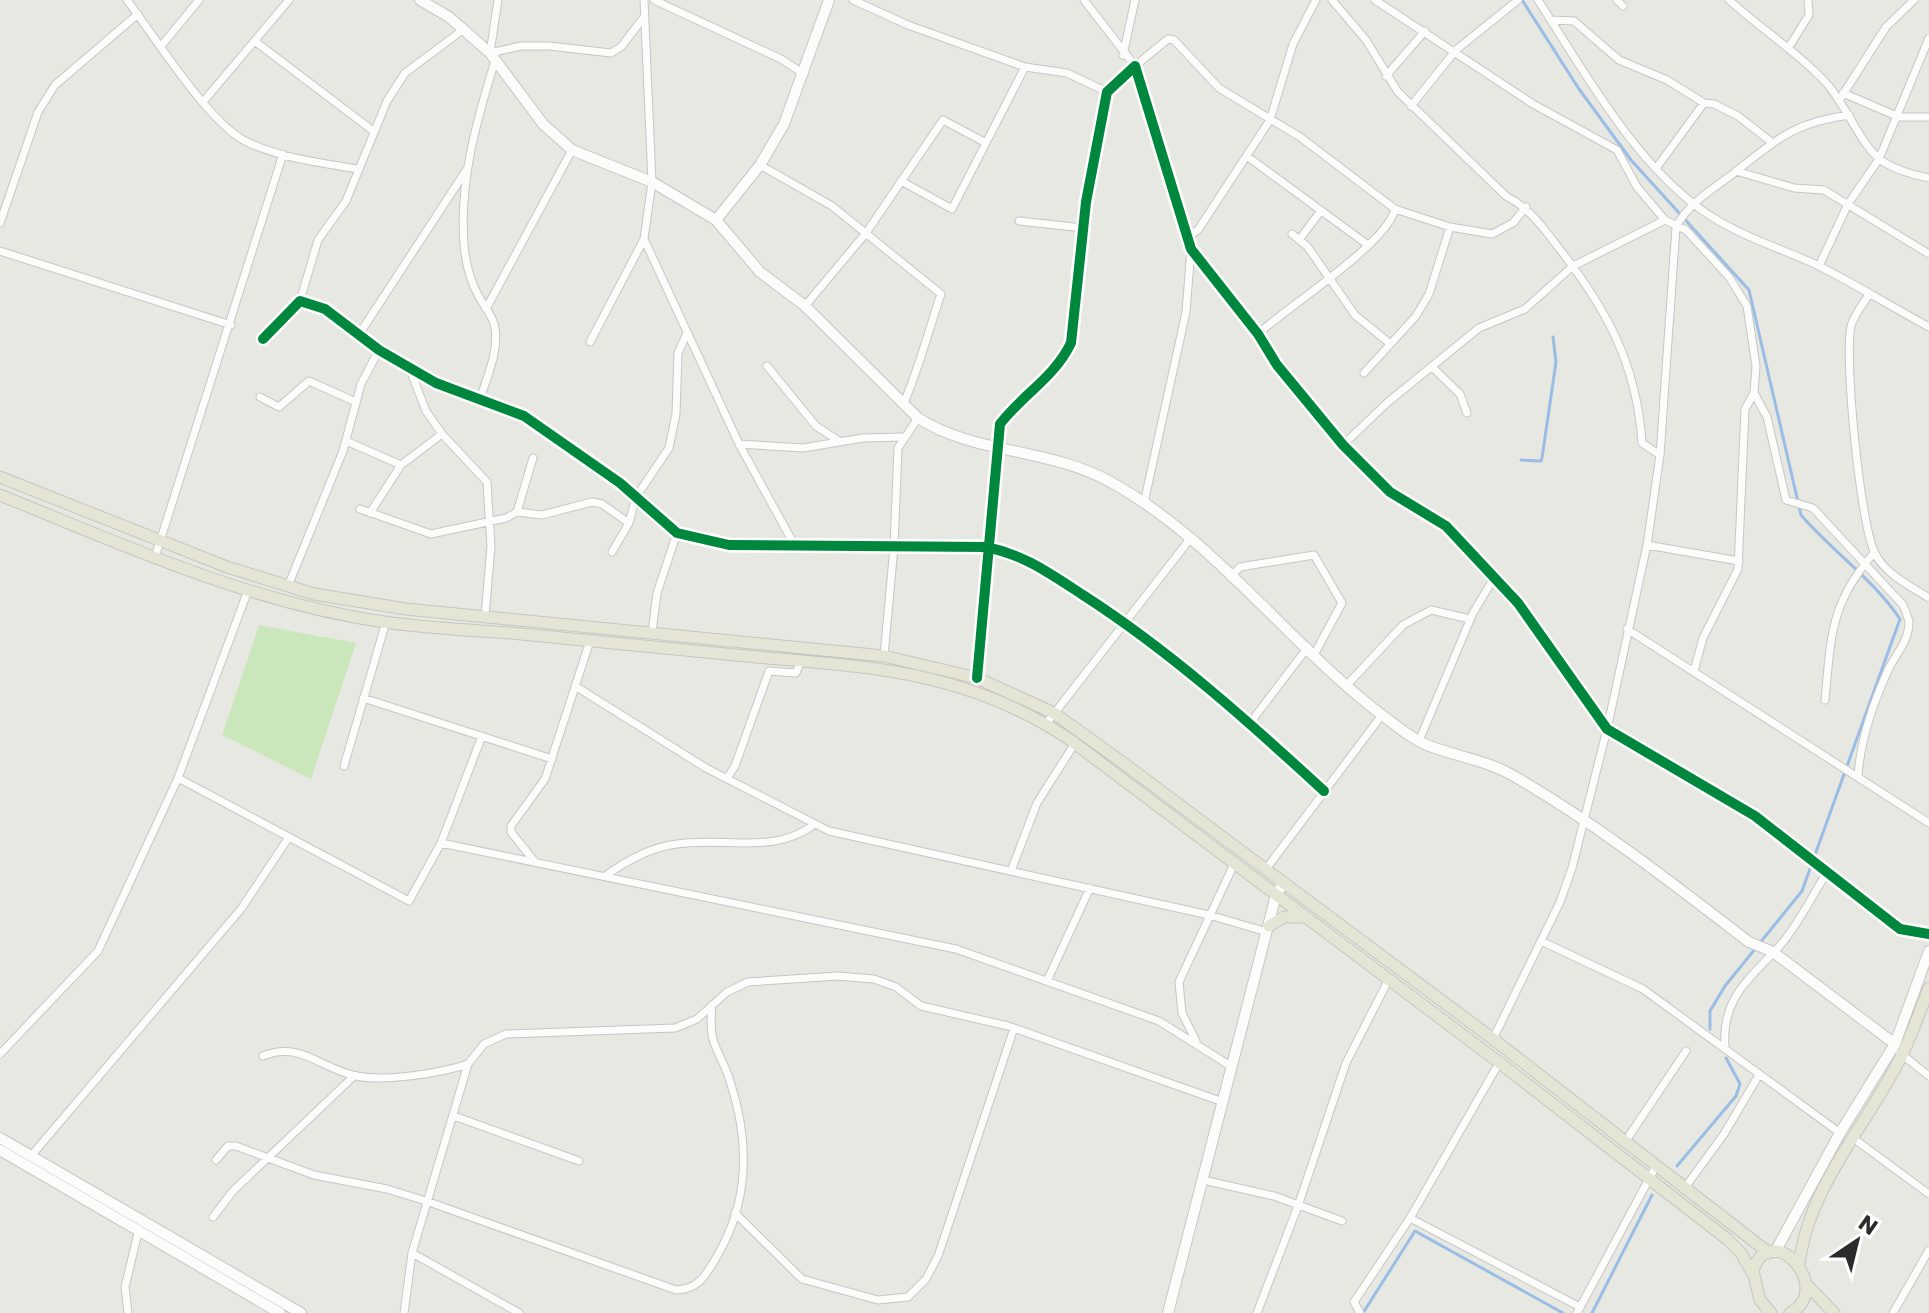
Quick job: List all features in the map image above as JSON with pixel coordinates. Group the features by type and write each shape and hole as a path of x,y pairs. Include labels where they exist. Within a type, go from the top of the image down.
{"main road":[{"path":"420,0 464,29 492,57 543,124 572,150 652,182 716,220 760,272 805,306 918,418 938,431 1063,460 1106,479 1144,503 1190,539 1346,686 1382,715 1419,741 1502,770 1585,818 1749,942 1769,950 1895,1044"},
{"path":"716,220 760,165 784,124 829,0"},
{"path":"0,477 160,541 288,586 356,602 884,656 977,678 1054,713 1493,1039 1684,1189 1772,1252 1787,1253 1799,1265"},
{"path":"20,503 25,488"},
{"path":"0,495 247,593 310,609 386,622 882,669 946,681 1003,700 1075,743 1649,1178 1735,1246 1754,1276"},
{"path":"1168,1313 1276,895 1284,882"},
{"path":"1268,929 1284,917 1305,917"},
{"path":"1771,1313 1760,1307 1754,1276 1756,1263 1772,1252 1895,1044 1929,951"},
{"path":"1792,1313 1805,1300 1799,1265 1808,1220 1901,1056 1929,988"},
{"path":"0,1138 301,1313"},
{"path":"0,1150 280,1313"},
{"path":"1803,1279 1834,1313"}],"street":[{"path":"127,0 203,102 244,140 283,154 358,169"},
{"path":"162,45 199,0"},
{"path":"203,102 289,0"},
{"path":"480,399 494,352 495,325 475,291 465,255 468,167 492,57 498,0"},
{"path":"590,342 644,239 652,182 644,0"},
{"path":"654,0 781,59 804,74"},
{"path":"853,0 908,25 1025,67 1067,73 1107,92"},
{"path":"1084,0 1123,55 1135,66 1191,249 1258,334 1277,365 1343,445 1390,492 1446,526 1518,603 1607,729 1711,787 1819,865 1900,929 1929,934"},
{"path":"1123,55 1135,0"},
{"path":"1186,238 1198,230 1270,120 1293,44 1316,0"},
{"path":"1332,0 1366,40 1386,76 1411,106 1506,196 1526,207 1573,266 1609,319 1640,410 1642,443 1660,455"},
{"path":"1375,0 1456,50 1533,104 1617,150 1637,187 1665,220 1686,230 1729,277 1747,306 1756,366 1754,393 1745,409 1739,561 1703,638 1694,671"},
{"path":"1538,0 1601,98 1657,167 1694,203 1718,221 1819,266 1929,327"},
{"path":"1729,0 1762,30 1789,47 1841,96 1899,117 1929,117"},
{"path":"1789,47 1809,15 1808,0"},
{"path":"1841,96 1886,27 1914,0"},
{"path":"1411,106 1456,50 1517,1"},
{"path":"0,223 38,112 55,85 138,14"},
{"path":"492,57 521,46 611,53 621,47 645,17"},
{"path":"1551,20 1574,21 1619,60 1667,80 1704,103 1714,104 1738,116 1770,141"},
{"path":"263,339 300,301 318,240 346,201 372,130 405,73 464,29"},
{"path":"1386,76 1425,31"},
{"path":"977,678 986,547 1000,424 1012,409 1046,381 1071,343 1083,228 1107,92 1135,66 1171,39 1219,88 1300,137 1395,209 1450,227 1492,234 1513,223 1526,207"},
{"path":"1819,266 1848,204 1879,159 1929,39"},
{"path":"256,42 372,130"},
{"path":"901,181 952,209 1025,67"},
{"path":"1841,96 1849,115 1879,159 1898,169 1929,178"},
{"path":"1657,167 1704,103"},
{"path":"1493,1039 1543,942 1572,868 1607,729 1647,545 1660,455 1677,225 1694,203 1770,141 1820,119 1849,115"},
{"path":"805,306 866,233 943,120 986,143"},
{"path":"486,309 572,150"},
{"path":"155,557 283,154"},
{"path":"1248,157 1368,245"},
{"path":"760,165 832,206 941,294 922,347 919,369 903,405"},
{"path":"358,336 468,167"},
{"path":"1736,171 1794,188 1824,190 1929,254"},
{"path":"1258,334 1368,245 1392,218 1395,209"},
{"path":"1320,212 1296,237 1329,276 1355,315 1388,342"},
{"path":"1343,445 1479,328 1525,309 1573,266 1665,220"},
{"path":"1019,221 1083,228"},
{"path":"1364,373 1388,342 1416,316 1429,294 1450,227"},
{"path":"644,239 739,444 795,546"},
{"path":"1144,503 1186,312 1191,249"},
{"path":"0,251 231,325"},
{"path":"1869,294 1851,324 1849,362 1866,520 1874,553 1897,578 1929,598"},
{"path":"300,301 325,309 358,336 436,383 524,416 636,497 677,533 729,545 986,547 1019,554 1124,622 1250,723 1324,791"},
{"path":"612,552 629,523 636,497 669,448 676,414 678,353 687,333"},
{"path":"288,586 346,441 356,402 379,350"},
{"path":"767,366 816,426 839,441"},
{"path":"409,367 426,411 442,434 487,482 491,559 485,616"},
{"path":"1432,367 1460,394 1467,413"},
{"path":"260,397 279,407 309,381 356,402"},
{"path":"1754,393 1767,417 1783,496 1790,503 1806,504 1903,605 1909,621 1905,641 1889,668 1874,708 1854,774"},
{"path":"884,656 894,547 898,448 902,437 918,418"},
{"path":"370,513 401,465 442,434"},
{"path":"739,444 803,448 839,441 902,437"},
{"path":"346,441 401,465"},
{"path":"517,512 533,458"},
{"path":"360,509 431,534 517,512 542,515 592,502 602,504 629,523"},
{"path":"652,632 657,593 677,533"},
{"path":"1046,724 1190,539"},
{"path":"1647,545 1739,561"},
{"path":"1825,700 1833,625 1850,580 1874,553"},
{"path":"1230,577 1240,567 1314,555 1342,603 1311,650 1250,723"},
{"path":"1419,741 1470,619 1494,578"},
{"path":"0,1054 98,951 178,778 247,593"},
{"path":"1346,686 1403,625 1431,610 1470,619"},
{"path":"344,766 386,622"},
{"path":"1627,629 1929,823"},
{"path":"535,862 511,832 511,826 539,791 590,641"},
{"path":"727,778 735,766 769,671 796,673 801,661"},
{"path":"575,686 727,778 846,837 1268,929"},
{"path":"363,698 552,759"},
{"path":"1266,869 1382,715"},
{"path":"178,778 409,901 441,843 482,736"},
{"path":"1011,871 1037,803 1075,743"},
{"path":"605,876 623,863 675,844 773,842 798,837 815,824"},
{"path":"31,1156 241,909 289,837"},
{"path":"441,843 956,949 1159,1021 1232,1067"},
{"path":"1197,1044 1182,1013 1179,982 1234,864"},
{"path":"1725,1048 1723,1024 1728,1008 1827,872"},
{"path":"1047,981 1090,888"},
{"path":"1543,942 1643,989 1840,1133"},
{"path":"404,1313 412,1253 468,1064 484,1044 506,1034 675,1028 697,1019 727,992 748,982 781,978 862,978 896,987 921,1006 1014,1028 1223,1102"},
{"path":"1257,1313 1298,1206 1346,1063 1389,979"},
{"path":"216,1160 228,1146 236,1146 314,1175 387,1189 429,1202 676,1290 689,1289 702,1281 723,1247 745,1182 742,1132 730,1079 711,1042 712,1005"},
{"path":"735,1213 764,1246 802,1279 878,1300 908,1297 926,1279 938,1256 1014,1028"},
{"path":"1895,1044 1901,1056 1929,1076"},
{"path":"263,1056 275,1051 299,1051 354,1076 448,1071 468,1064"},
{"path":"1625,1142 1686,1051"},
{"path":"1359,1312 1354,1302 1410,1218 1499,1063"},
{"path":"1684,1189 1724,1134 1759,1075"},
{"path":"213,1217 222,1202 295,1128 330,1103 354,1076"},
{"path":"454,1116 579,1161"},
{"path":"1853,1138 1929,1194"},
{"path":"1410,1218 1578,1310 1656,1166"},
{"path":"1203,1180 1259,1192 1342,1221"},
{"path":"128,1313 125,1287 139,1229"},
{"path":"1893,1313 1929,1250"},
{"path":"412,1253 519,1313"}],"green space":[{"path":"259,625 356,643 311,779 222,735"}],"waterway":[{"path":"1522,0 1579,89 1631,160 1749,290 1801,515 1878,591 1900,619 1802,891 1725,986 1710,1011 1710,1029"},
{"path":"1521,460 1541,461 1542,458 1556,362 1553,337"},
{"path":"1677,1166 1736,1096 1740,1084 1726,1058"},
{"path":"1592,1313 1652,1195"},
{"path":"1363,1313 1415,1231 1563,1313"}],"cycle path":[{"path":"977,678 1000,424 1056,366 1071,343 1086,202 1107,92 1135,66 1191,249 1258,334 1277,365 1343,445 1390,492 1446,526 1518,603 1607,729 1755,816 1900,929 1929,934"},
{"path":"263,339 300,301 325,309 379,350 436,383 524,416 620,483 677,533 729,545 986,547 1025,560 1059,579 1177,663 1324,791"}]}
